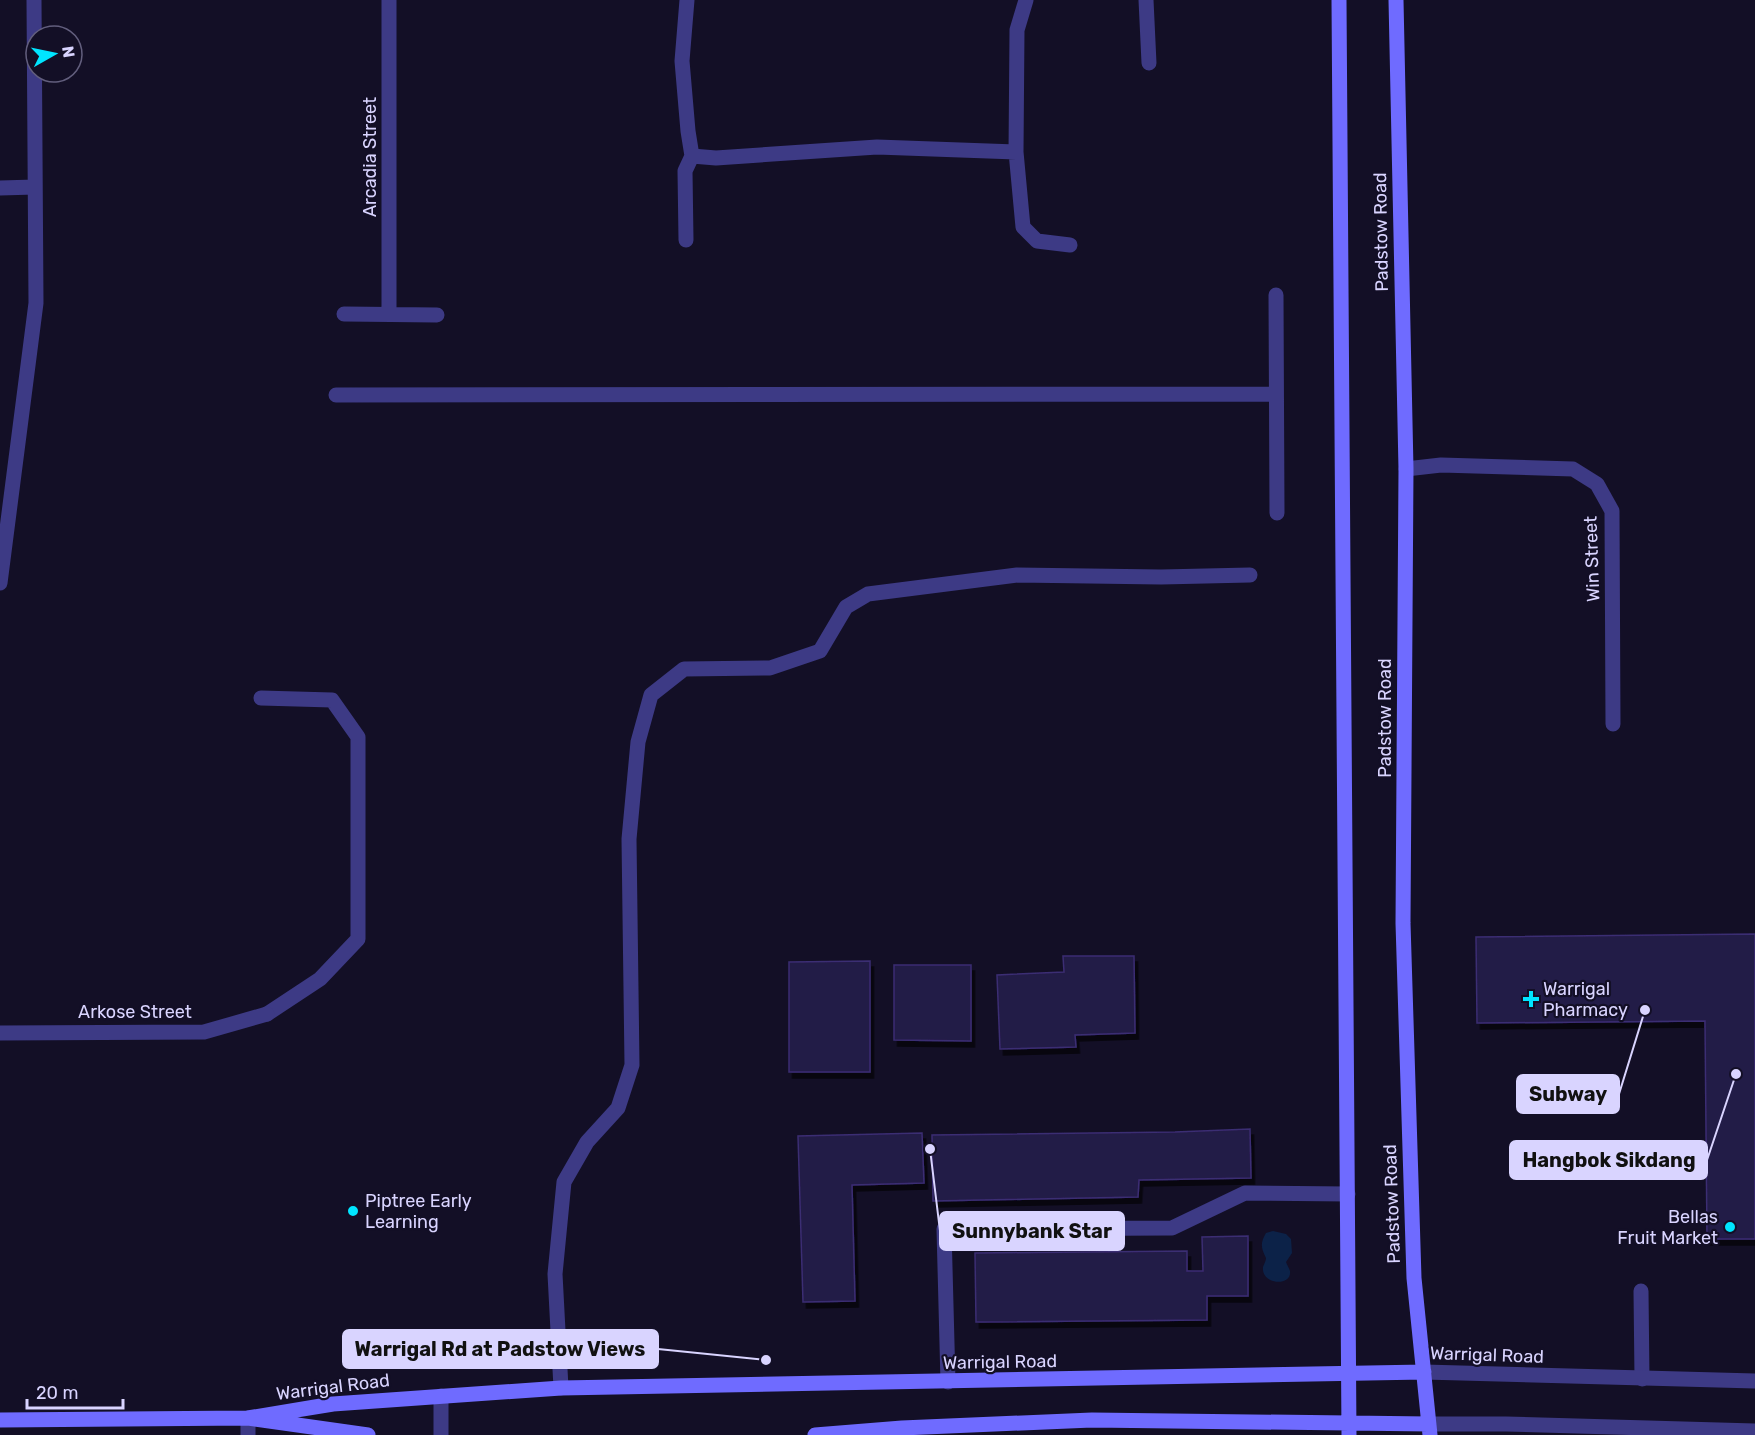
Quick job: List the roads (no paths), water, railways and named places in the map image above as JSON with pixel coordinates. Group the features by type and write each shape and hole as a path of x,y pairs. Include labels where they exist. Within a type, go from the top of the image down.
{"main road":[{"path":"1339,0 1349,1429"},
{"name":"Padstow Road","path":"1396,0 1406,469 1403,923 1414,1278 1430,1430"},
{"name":"Warrigal Road","path":"248,1418 333,1404 561,1388 1424,1372"},
{"name":"Warrigal Road","path":"0,1420 248,1418 368,1435"},
{"path":"815,1435 902,1428 1092,1420 1430,1430"}],"street":[{"path":"0,583 36,303 34,0"},
{"name":"Arcadia Street","path":"389,0 389,314"},
{"path":"686,240 685,171 692,156 682,61 687,0"},
{"path":"1026,0 1017,30 1016,152 1023,226 1037,241 1070,245"},
{"path":"1146,0 1149,63"},
{"path":"692,156 716,158 877,147 1016,152"},
{"path":"0,188 35,187"},
{"path":"1276,295 1277,513"},
{"path":"344,314 437,315"},
{"path":"336,395 1276,394"},
{"name":"Win Street","path":"1406,469 1441,465 1573,469 1598,484 1612,511 1613,724"},
{"path":"561,1388 555,1274 564,1182 587,1142 618,1107 632,1065 629,839 638,742 651,695 684,669 770,668 820,651 846,607 868,594 1017,575 1161,577 1250,575"},
{"name":"Arkose Street","path":"0,1032 204,1032 267,1014 320,979 358,939 358,737 332,700 261,698"},
{"path":"948,1382 944,1229 1172,1228 1245,1193 1348,1194"},
{"path":"1641,1291 1642,1379"},
{"name":"Warrigal Road","path":"1424,1372 1755,1381"},
{"path":"441,1396 441,1435"},
{"path":"248,1418 248,1435"},
{"path":"1430,1430 1506,1424 1755,1431"}],"water":[{"path":"1273,1231 1286,1234 1291,1239 1292,1253 1286,1262 1290,1271 1289,1276 1282,1282 1271,1280 1264,1273 1266,1258 1262,1243 1266,1233"}],"place":[{"name":"Warrigal Pharmacy","path":"1531,999"},
{"name":"Subway","path":"1645,1010"},
{"name":"Hangbok Sikdang","path":"1736,1074"},
{"name":"Sunnybank Star","path":"930,1149"},
{"name":"Piptree Early Learning","path":"353,1211"},
{"name":"Bellas Fruit Market","path":"1730,1227"},
{"name":"Warrigal Rd at Padstow Views","path":"766,1360"}]}
